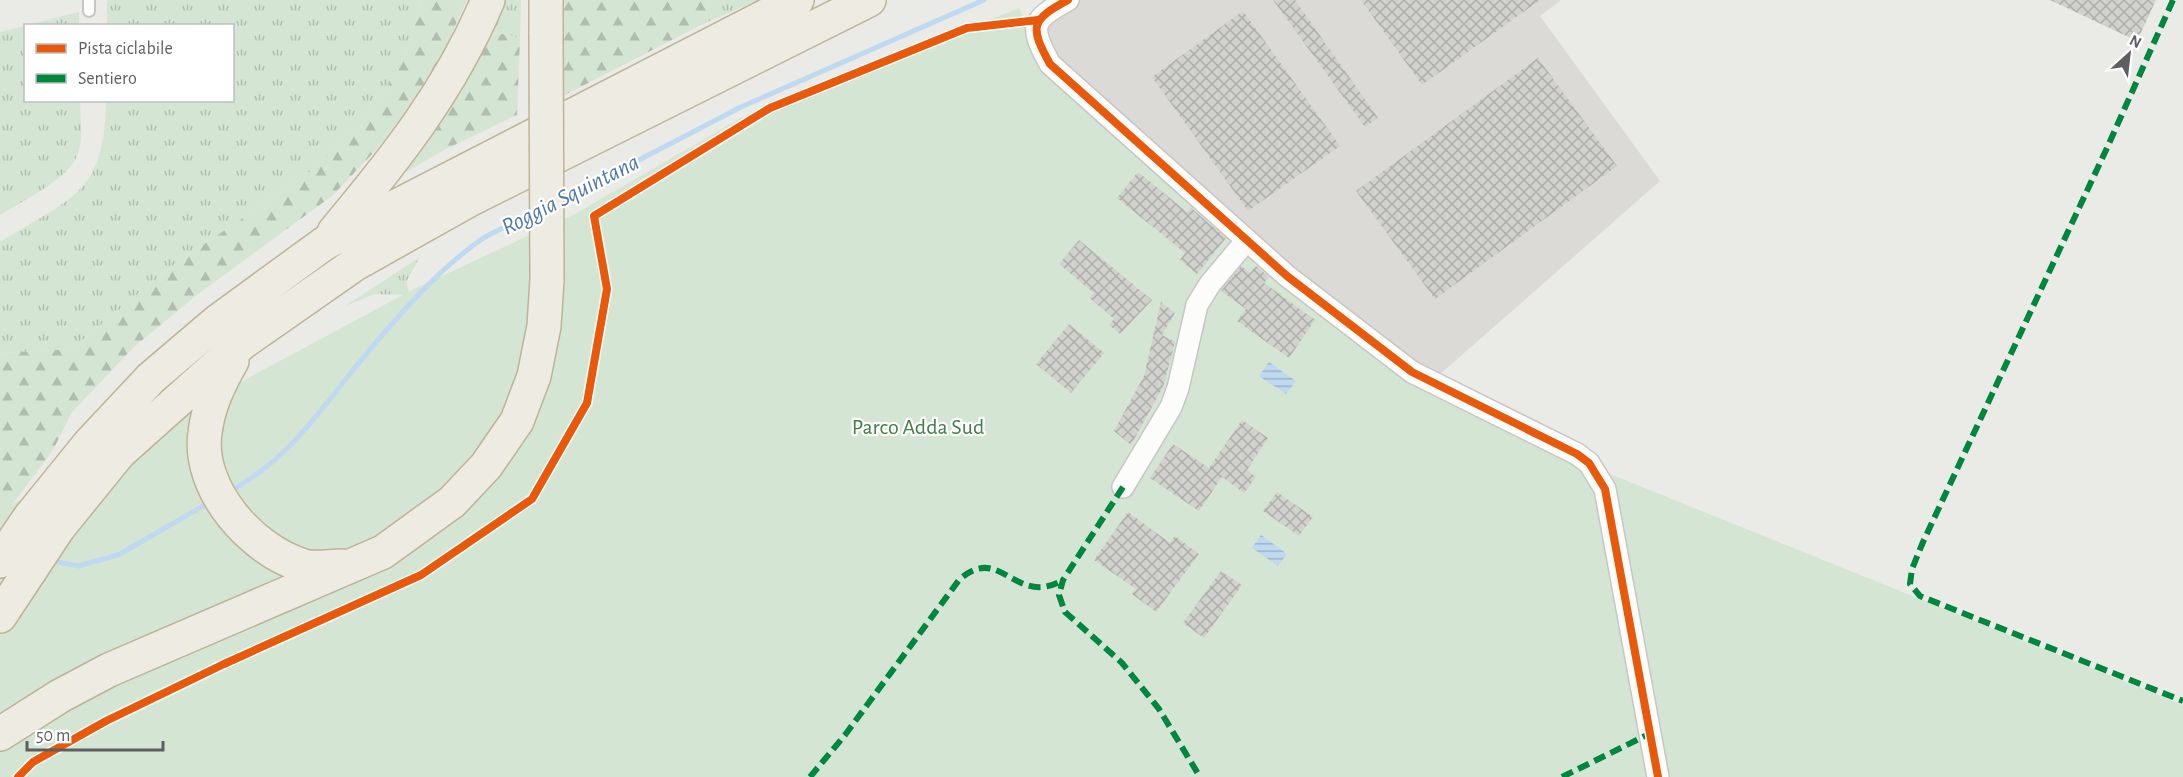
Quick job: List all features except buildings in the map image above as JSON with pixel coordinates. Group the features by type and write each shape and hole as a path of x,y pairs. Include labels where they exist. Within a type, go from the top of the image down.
{"highway":[{"path":"325,243 382,175 425,117 468,48 488,0"},
{"path":"0,734 60,696 109,670 383,552 420,528 452,502 486,466 517,421 534,376 544,326 547,280 546,0"},
{"path":"0,561 30,517 90,443 151,378 218,321 325,243 797,0"},
{"path":"0,616 59,527 119,453 242,343 355,264 459,206 869,0"},
{"path":"242,343 214,394 204,435 208,475 228,512 264,545 305,566 350,566"}],"street":[{"path":"1068,0 1044,13 1038,20 1037,33 1050,64 1287,276 1412,372 1577,454 1598,475 1605,489 1658,777"},
{"path":"1123,487 1171,406 1178,388 1197,305 1210,284 1247,240"}],"shaded area":[{"path":"1068,0 1561,0 1540,16 1660,181 1430,383 1050,64 1038,20"}],"green space":[{"path":"107,0 421,0 410,46 387,88 359,128 304,177 176,263 71,349 0,353 0,242 64,203 91,175 99,156 104,132 106,102 234,102 234,24 107,24"},
{"path":"421,0 467,0 438,63 411,106 377,149 332,196 198,294 134,347 72,412 53,450 0,521 0,353 71,349 176,263 304,177 359,128 387,88 410,46"},
{"path":"499,0 521,0 520,38 505,34 486,36"},
{"path":"559,0 706,0 709,11 705,23 561,97"},
{"path":"706,0 759,0 705,23 709,11"},
{"name":"Parco Adda Sud","path":"1019,8 1043,64 1284,282 1575,460 2183,705 2183,777 0,777 0,511 414,289 575,214 739,119"},
{"path":"79,12 79,24 31,24"},
{"path":"24,26 24,102 80,102 81,128 79,150 72,165 54,182 0,215 0,32"},
{"path":"505,34 520,38 517,115 444,150 431,143 427,131 486,36"},
{"path":"427,131 431,143 444,150 380,187"},
{"path":"420,257 406,282 410,295 375,294 345,306"}],"water":[{"path":"1269,362 1296,381 1286,394 1259,376"},
{"path":"1261,535 1287,554 1278,566 1252,548"}],"waterway":[{"name":"Roggia Squintana","path":"558,202 741,107 984,0"},
{"name":"Roggia Squintana","path":"230,491 269,465 301,434 400,315 446,268 479,241 536,213"},
{"name":"Roggia Squintana","path":"52,561 79,566 120,554 210,502"}],"marked path":[{"path":"2173,0 2107,148 1923,542 1912,569 1910,584 1920,596 2183,701"},
{"path":"1123,487 1063,580 1059,595 1065,612 1122,663 1159,709 1200,777"},
{"path":"810,777 845,735 959,580 974,570 986,568 1032,586 1046,586 1063,580"},
{"path":"1562,777 1651,733"}],"cycle path":[{"path":"1068,0 1047,13 1037,25 1039,41 1050,64 1287,276 1412,372 1577,454 1589,463 1605,489 1658,777"},
{"path":"18,777 33,762 106,721 224,664 421,575 532,499 587,403 607,289 594,216 770,108 967,28 1038,20"}]}
